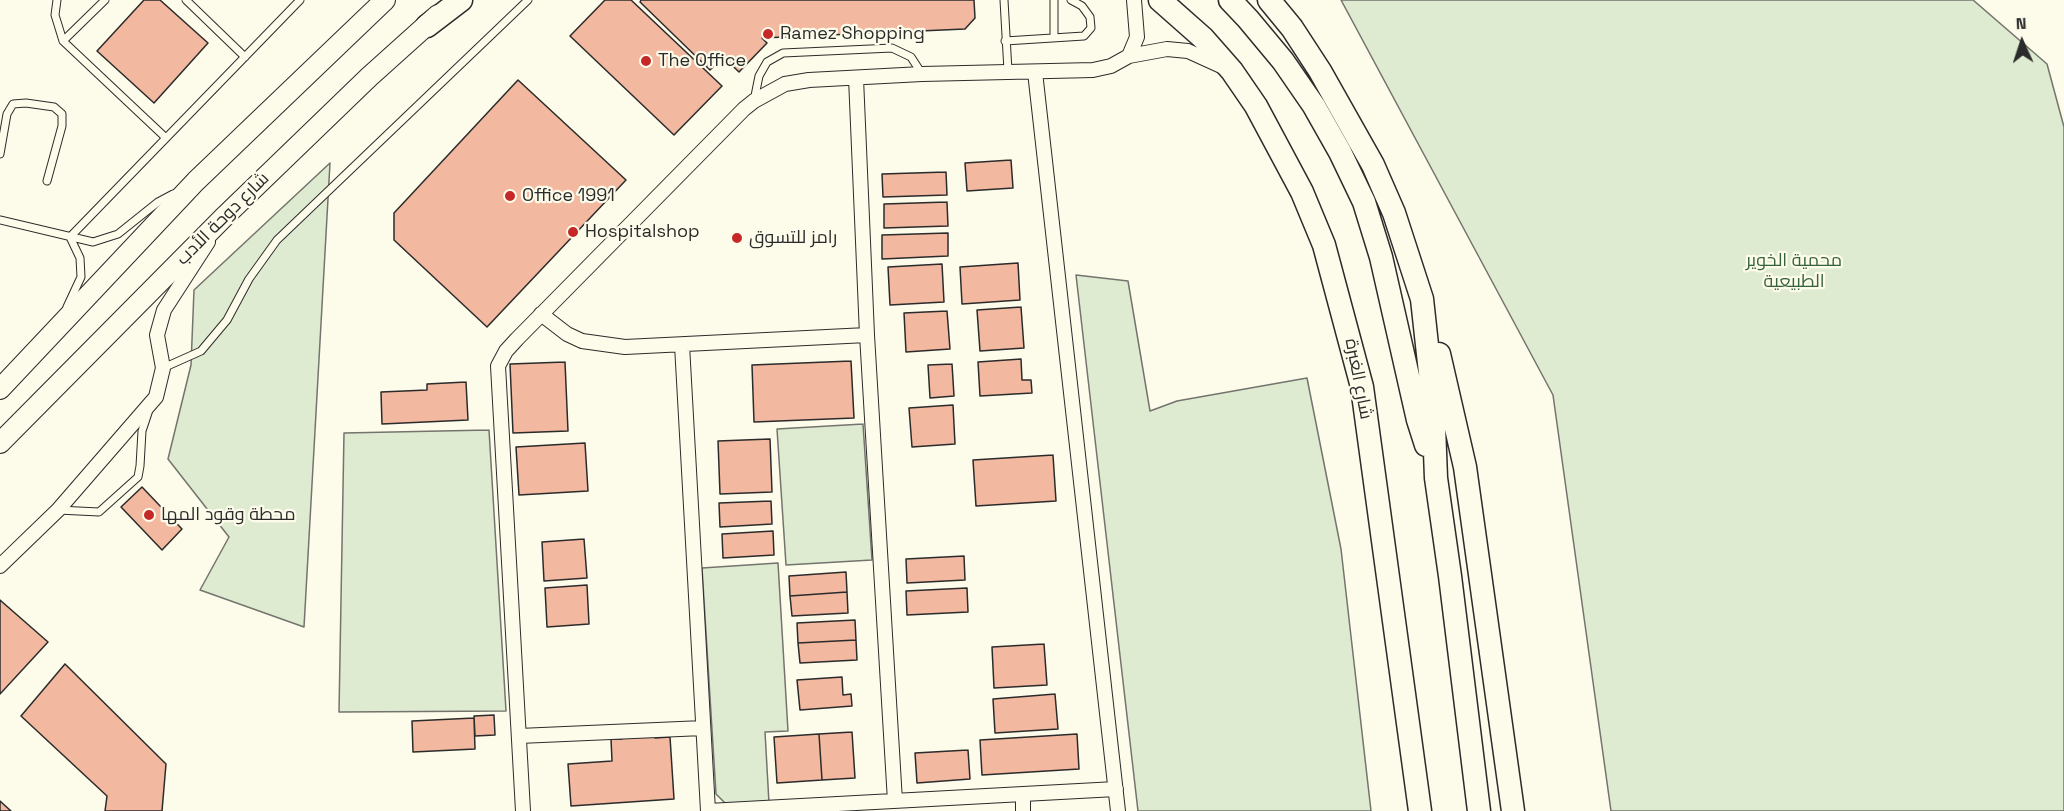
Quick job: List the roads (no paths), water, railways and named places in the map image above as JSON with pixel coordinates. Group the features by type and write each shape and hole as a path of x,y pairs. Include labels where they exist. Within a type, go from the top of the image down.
{"main road":[{"path":"0,389 196,181 385,0"},
{"name":"شارع دوحة الأدب","path":"0,443 224,217 452,0"},
{"path":"427,26 461,0"},
{"name":"شارع الغبرة","path":"1160,0 1203,38 1232,71 1256,106 1302,192 1324,245 1362,387 1420,811"},
{"path":"1230,0 1283,62 1314,106 1340,152 1364,202 1381,257 1418,420 1436,478"},
{"path":"1269,0 1292,28 1320,71 1373,165 1394,213 1440,355 1465,467 1513,811"},
{"path":"1422,299 1432,400 1436,478 1479,811"}],"street":[{"path":"1129,56 1137,37 1134,0"},
{"path":"523,811 498,366 506,351 541,314 754,100 785,84 809,80 1093,70 1111,66 1129,56 1176,49 1188,51 1232,71"},
{"path":"1035,72 1118,811"},
{"path":"856,78 867,335 895,801"},
{"path":"0,566 58,510 156,397 163,369 157,336 164,310 224,217"},
{"path":"541,314 567,334 582,341 625,347 867,335"},
{"path":"682,345 708,811 1116,789"},
{"path":"519,736 704,728"},
{"path":"1023,794 1023,811"}],"lane":[{"path":"57,0 55,15 63,41 166,138"},
{"path":"63,41 105,0"},
{"path":"186,0 245,57"},
{"path":"70,237 300,0"},
{"path":"163,369 201,351 227,320 249,279 277,240 528,0"},
{"path":"1004,0 1008,72"},
{"path":"1054,0 1054,38"},
{"path":"1005,41 1084,36 1091,28 1090,17 1082,6 1071,0"},
{"path":"754,100 759,76 766,62 783,53 892,48 911,57 922,75"},
{"path":"0,154 7,114 13,104 26,103 54,107 62,114 62,126 47,181"},
{"path":"0,220 93,242 118,234 158,202 196,181"},
{"path":"57,327 81,276 80,258 70,237"},
{"path":"58,510 99,512 138,477 142,431 156,397"}],"place":[{"name":"Ramez Shopping","path":"768,34"},
{"name":"The Office","path":"646,61"},
{"name":"Office 1991","path":"510,196"},
{"name":"Hospitalshop","path":"573,232"},
{"name":"رامز للتسوق","path":"737,238"},
{"name":"محطة وقود المها","path":"149,515"}],"park label":[{"name":"محمية الخوير الطبيعية","path":"1794,271"}]}
